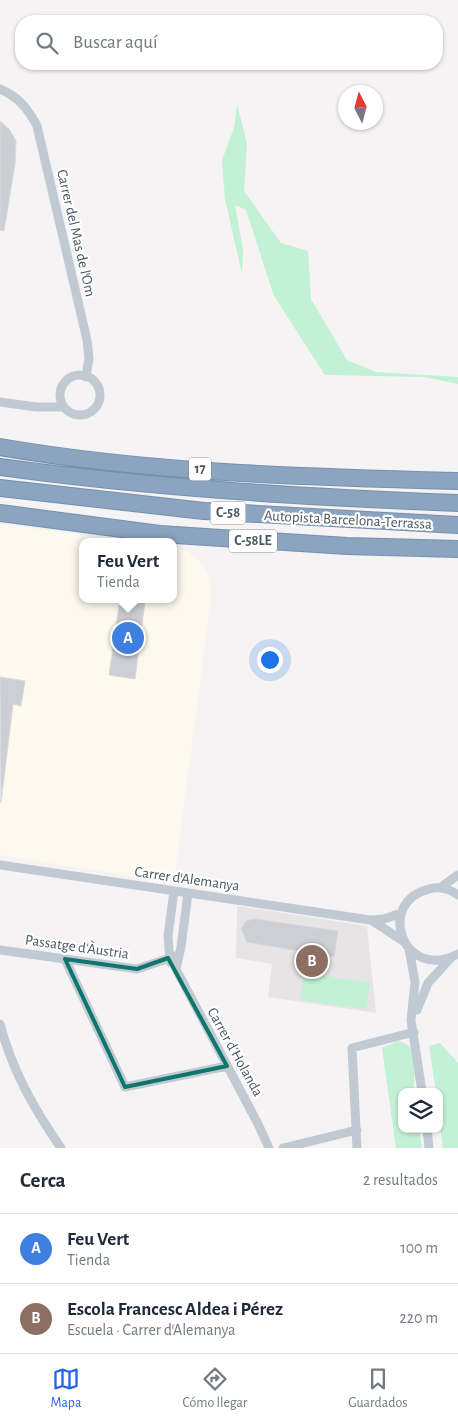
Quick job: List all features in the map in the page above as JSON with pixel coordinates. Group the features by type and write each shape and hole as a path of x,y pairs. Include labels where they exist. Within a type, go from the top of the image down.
{"highway":[{"name":"17","path":"0,447 176,468 458,481"},
{"name":"Autopista Barcelona-Terrassa","path":"0,467 128,482 275,494 458,503"},
{"name":"Autopista Barcelona-Terrassa","path":"0,488 204,511 458,525"},
{"name":"C-58LE","path":"0,514 160,534 458,549"}],"street":[{"name":"Carrer del Mas de l'Om","path":"0,89 20,100 38,126 87,340 89,358 86,377"},
{"path":"77,376 86,377 94,381 99,391 97,406 89,413 80,415 70,412 64,407 60,394 65,382 77,376"},
{"path":"0,402 36,407 64,407"},
{"name":"Carrer d'Alemanya","path":"0,865 370,920 384,919 401,913"},
{"path":"455,956 443,961 430,961 417,956 403,941 400,924 401,913 413,896 422,891 440,888 458,875"},
{"path":"440,888 458,895"},
{"path":"168,958 168,936 174,891"},
{"path":"176,969 188,893"},
{"name":"Carrer d'Alemanya","path":"370,920 403,941"},
{"path":"409,949 415,982 411,1020 421,1088"},
{"name":"Passatge d'Àustria","path":"0,950 137,968 179,955"},
{"path":"414,1032 422,992 433,976 455,956"},
{"name":"Carrer d'Holanda","path":"168,958 176,969 269,1148"},
{"path":"65,959 125,1087 227,1066"},
{"path":"0,1024 18,1076 61,1148"},
{"path":"357,1148 352,1048 414,1032"},
{"path":"283,1148 356,1130"},
{"path":"427,1133 429,1148"}],"highlighted area":[{"path":"168,958 227,1066 125,1087 65,959 137,969"}],"shaded area":[{"path":"0,524 105,538 79,538 79,603 177,603 177,548 189,552 204,565 210,581 211,599 174,883 0,855"},
{"path":"237,906 367,926 376,1013 268,997 272,964 236,958"}],"green space":[{"path":"237,104 247,143 244,191 281,243 308,251 311,299 347,360 376,372 458,377 458,384 424,377 325,375 274,296 246,210 235,205 243,250 242,274 225,199 222,160 234,128"},
{"path":"304,973 370,983 366,1009 300,1000"},
{"path":"398,1041 406,1044 414,1055 414,1088 398,1088 398,1133 420,1133 422,1148 396,1148 382,1048"},
{"path":"440,1043 458,1063 458,1148 443,1148 441,1133 443,1133 443,1088 435,1088 429,1046"}],"building":[{"path":"0,121 9,129 16,141 15,164 4,231 0,230"},
{"path":"119,603 145,603 135,679 109,675"},
{"path":"0,677 25,681 21,706 13,704 1,803"},
{"path":"255,919 338,931 334,957 247,942 241,929 246,921"}],"place":[{"name":"Feu Vert","path":"128,638"},
{"name":"Escola Francesc Aldea i Pérez","path":"312,961"}]}
